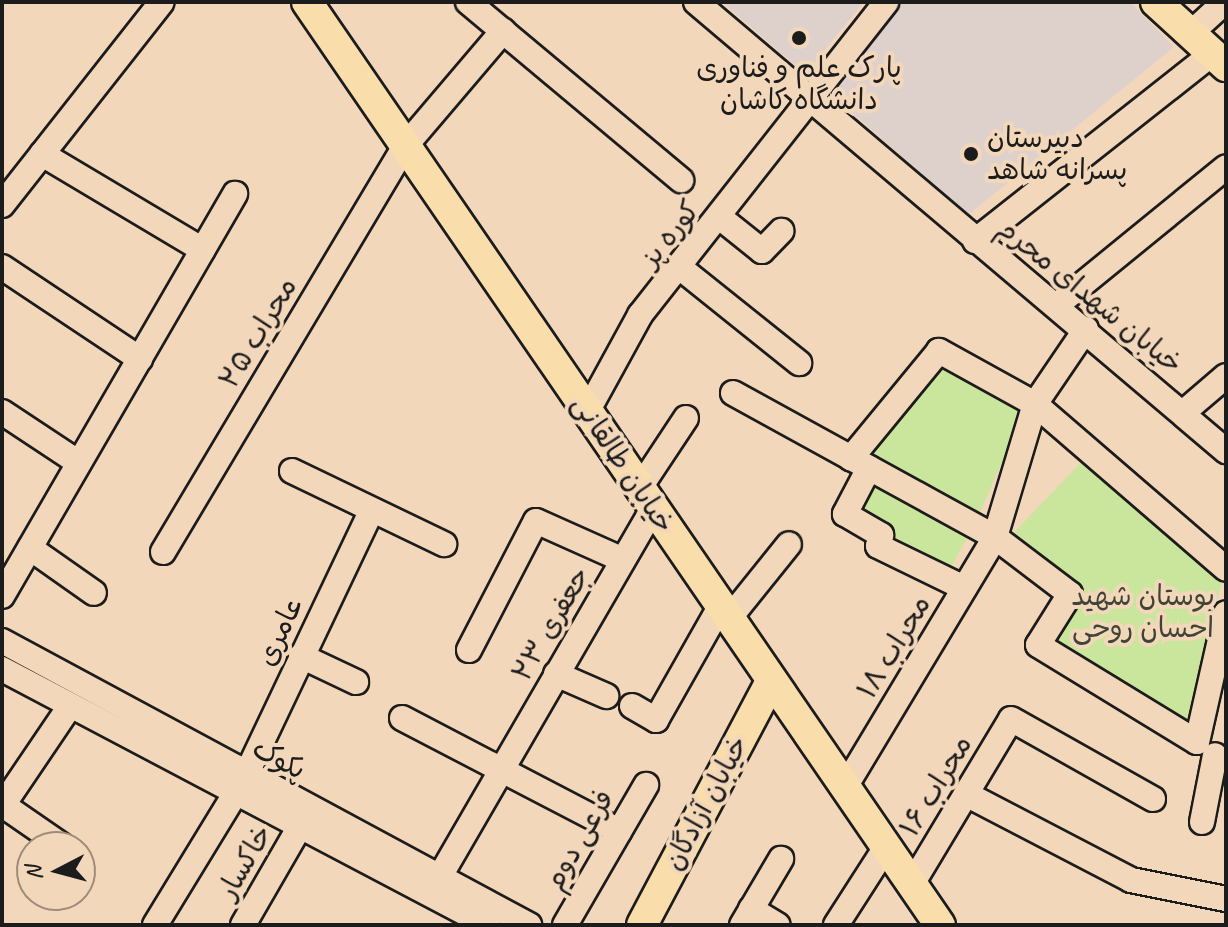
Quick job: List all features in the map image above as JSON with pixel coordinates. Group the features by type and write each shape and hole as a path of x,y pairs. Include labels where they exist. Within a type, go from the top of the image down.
{"main road":[{"name":"خیابان طالقانی","path":"307,2 940,925"},
{"path":"1156,2 1219,60"},
{"name":"خیابان آزادگان","path":"650,922 771,681"}],"street":[{"path":"2,205 162,2"},
{"path":"468,2 681,180"},
{"name":"خیابان شهدای محرم","path":"696,2 975,241 1185,411 1226,451"},
{"name":"کوره پز","path":"587,412 640,315 683,270 806,97 886,2"},
{"path":"1191,33 1225,2"},
{"name":"محراب ۲۵","path":"163,552 406,145 503,31"},
{"path":"975,241 1219,60"},
{"path":"42,154 203,250"},
{"path":"1057,305 1226,167"},
{"path":"2,596 235,194"},
{"path":"722,219 762,251 781,231"},
{"path":"2,267 140,359"},
{"path":"683,270 799,363"},
{"name":"محراب ۱۸","path":"845,787 995,537 1035,404 1086,329"},
{"path":"964,588 878,546 881,535 845,514 860,463 939,351 1035,404 1226,569"},
{"path":"1185,411 1226,376"},
{"path":"733,393 995,537 1070,594 1038,645 1213,753"},
{"path":"2,412 79,463"},
{"name":"جعفری ۲۳","path":"439,878 623,560 646,499 686,418"},
{"path":"292,471 370,514 444,544"},
{"name":"عامری","path":"155,925 241,785 370,514"},
{"path":"469,650 536,521 623,560"},
{"path":"632,706 656,720 724,614 789,544"},
{"path":"30,548 94,593"},
{"path":"1202,822 1213,753 1226,613"},
{"name":"پکوک","path":"2,641 178,750 241,785 439,878 529,925"},
{"path":"301,656 356,682"},
{"name":"پکوک","path":"2,669 70,706 178,750"},
{"path":"556,674 606,696"},
{"path":"41,831 3,805 70,706"},
{"path":"402,718 619,831"},
{"name":"محراب ۱۶","path":"912,884 1011,719 1153,799"},
{"name":"پکوک","path":"241,785 299,828 488,925"},
{"name":"فرعی دوم","path":"565,925 646,785"},
{"path":"966,794 1131,880 1225,896"},
{"name":"خاکسار","path":"243,925 299,828"},
{"path":"836,925 886,847"},
{"path":"778,925 746,917 781,859"}],"shaded area":[{"name":"پارک علم و فناوری دانشگاه کاشان","path":"722,2 864,2 805,74"},
{"name":"دبیرستان پسرانه شاهد","path":"901,2 1130,2 1174,47 968,215 829,92"}],"green space":[{"path":"942,363 1024,412 977,519 869,456"},
{"name":"بوستان شهید احسان روحی","path":"1087,456 1223,577 1187,721 1055,643 1054,630 1078,590 1008,539"},
{"path":"871,480 971,531 947,574 885,544 852,513"}],"place":[{"name":"پارک علم و فناوری دانشگاه کاشان","path":"799,38"},
{"name":"دبیرستان پسرانه شاهد","path":"971,154"}]}
